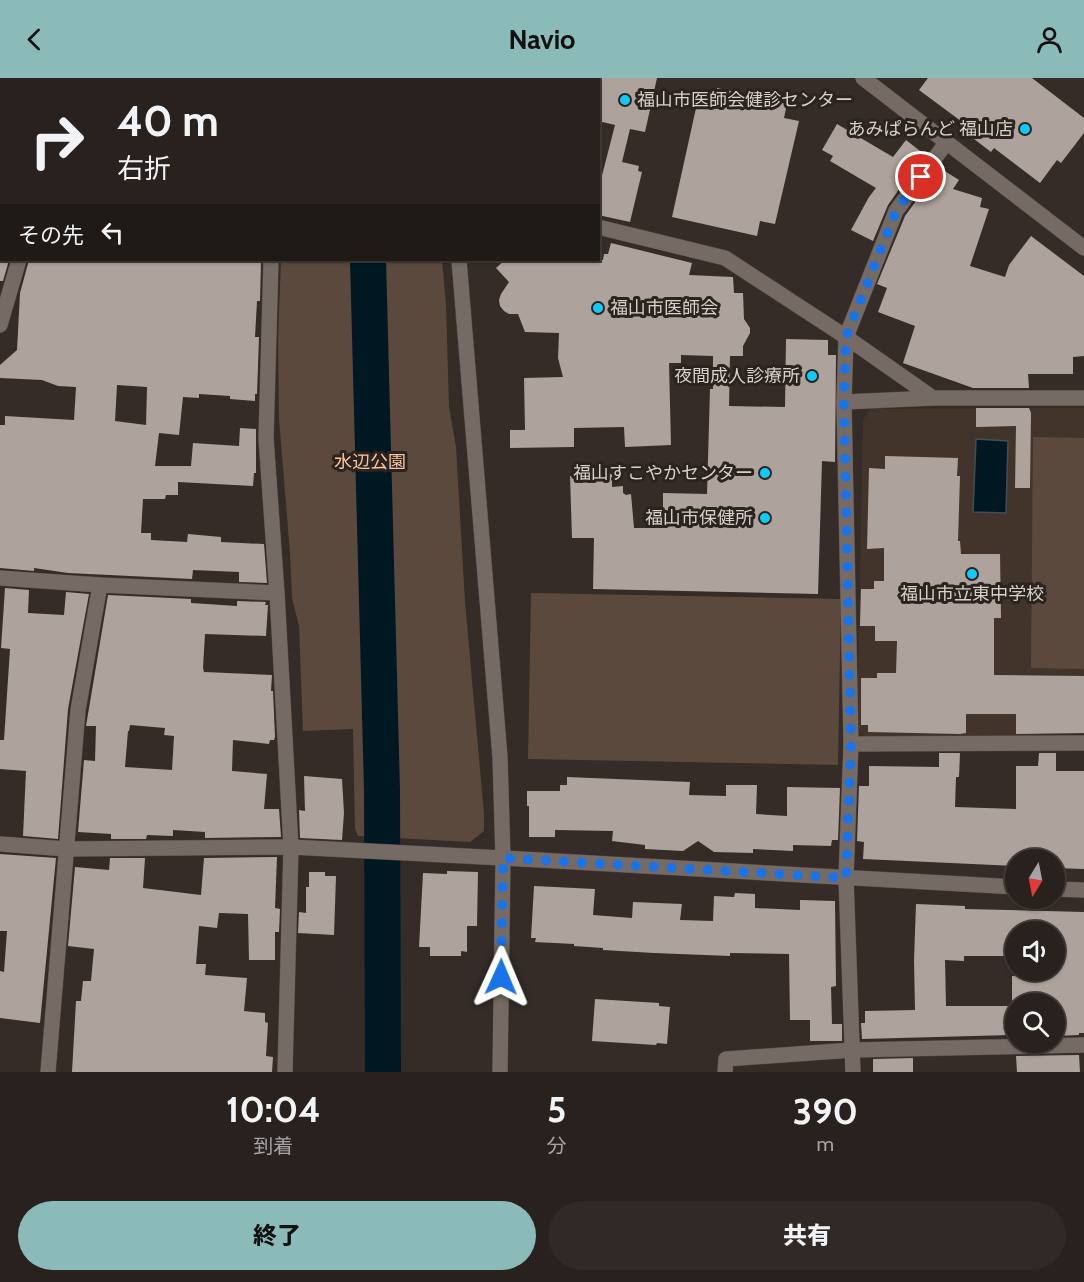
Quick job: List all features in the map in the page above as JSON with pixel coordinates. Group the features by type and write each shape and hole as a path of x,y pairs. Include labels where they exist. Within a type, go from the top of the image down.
{"street":[{"path":"863,78 1084,248"},
{"path":"852,1072 846,878 851,744 844,402 846,337 896,211 946,143"},
{"path":"600,227 725,258 846,337 933,398"},
{"path":"0,325 19,261"},
{"path":"271,261 266,438 278,592 291,848 285,1072"},
{"path":"459,261 500,757 503,858 500,1072"},
{"path":"844,402 933,398 1084,398"},
{"path":"0,578 100,585 278,592"},
{"path":"48,1072 78,710 100,585"},
{"path":"851,744 1084,743"},
{"path":"0,844 67,849 291,848 1005,886"},
{"path":"1065,889 1084,890"},
{"path":"725,1072 726,1059 852,1050 1084,1045"}],"shaded area":[{"name":"福山市立東中学校","path":"1084,408 1084,734 864,737 857,729 863,420 870,409"}],"green space":[{"name":"水辺公園","path":"281,261 442,261 446,305 449,407 456,447 465,602 484,814 484,831 470,842 358,836 355,829 353,729 303,731 299,626 292,598 279,419 278,339"},
{"path":"1033,437 1084,438 1084,669 1031,668"},
{"path":"531,593 841,599 838,765 528,759"}],"water":[{"path":"976,439 1008,441 1006,513 973,512"}],"building":[{"path":"600,78 657,78 645,132 630,129 622,162 639,166 638,171 642,172 630,222 600,215 600,183 615,125 600,121"},
{"name":"あみぱらんど 福山店","path":"928,78 1032,78 1084,118 1084,133 1061,163 1057,160 1040,183 994,148 991,152 965,132 969,127 919,90"},
{"path":"717,88 787,104 784,118 799,121 775,224 760,221 757,236 672,217 698,99 714,103"},
{"path":"837,124 893,157 906,140 924,154 888,205 873,241 851,230 876,188 830,161 833,156 822,150"},
{"path":"940,168 959,180 953,189 982,198 980,207 989,209 970,266 1005,277 1009,265 1031,236 1084,276 1084,356 1073,357 1073,374 1028,374 1029,388 973,388 903,363 915,326 878,312 887,288 877,284 905,216"},
{"path":"611,243 692,263 689,275 733,277 734,293 743,293 744,319 750,328 750,333 743,346 743,356 730,356 729,406 785,407 786,339 828,340 828,355 836,355 835,462 822,461 818,594 593,589 594,538 572,538 570,476 612,474 612,487 623,486 623,493 631,494 634,528 663,528 663,493 707,494 713,356 681,355 681,363 669,363 671,445 625,447 624,427 574,428 574,447 510,448 510,430 525,430 524,378 563,377 558,358 559,333 525,332 518,314 509,314 504,311 499,300 509,282 496,268 504,261 600,261 603,260 604,254 608,254"},
{"path":"0,261 9,261 3,281 0,281"},
{"path":"29,261 261,261 260,301 257,301 255,337 259,337 255,401 230,399 230,396 199,394 199,398 183,397 179,435 159,433 155,466 191,466 193,443 239,446 240,428 256,429 256,473 254,473 253,486 178,482 178,495 166,495 165,499 143,499 141,533 151,533 151,540 187,542 188,534 221,537 221,542 264,544 267,583 239,582 239,572 193,570 192,579 68,573 34,568 34,571 0,568 0,425 5,425 5,416 74,420 76,387 58,386 42,380 0,378 0,365 17,350 20,293","holes":["117,385 147,387 146,425 115,421"]},
{"path":"976,408 1029,408 1031,413 1030,488 1015,488 1016,426 976,427"},
{"path":"885,456 958,458 957,476 960,476 958,541 960,541 961,554 1000,554 1001,618 994,618 994,675 1084,676 1084,733 1016,734 1016,714 966,714 966,733 960,734 868,732 868,725 861,725 861,678 877,678 877,673 896,673 897,641 875,641 875,626 860,626 861,589 874,589 874,581 884,581 884,548 867,549 869,468 885,469"},
{"path":"5,588 29,590 28,613 64,615 66,592 89,594 68,709 58,839 23,836 26,771 0,769 0,740 4,740 10,649 1,648"},
{"path":"108,595 191,599 191,603 237,606 237,601 266,602 265,605 268,605 266,636 205,634 203,668 204,672 272,675 274,740 270,740 269,744 233,740 232,771 267,774 264,809 279,809 281,837 205,838 205,832 173,830 173,836 147,835 146,839 111,839 111,834 78,832 84,760 95,761 96,726 86,726","holes":["130,725 165,728 164,735 174,736 172,770 125,767"]},
{"path":"939,753 960,753 955,807 1016,809 1016,766 1038,766 1039,753 1056,753 1056,771 1084,771 1084,869 1065,868 1065,849 1005,849 1005,865 863,859 864,842 857,841 859,786 869,786 869,766 939,767"},
{"path":"304,776 342,779 344,813 342,840 300,838 299,810 305,811"},
{"path":"567,777 690,782 689,795 726,796 726,785 757,785 756,814 787,816 787,787 840,788 838,840 832,840 831,846 793,845 793,851 753,849 753,853 714,852 698,841 683,851 645,849 645,845 612,841 613,831 555,830 555,837 529,837 527,791 560,791 560,785 567,785"},
{"path":"0,854 56,858 40,1023 0,1018 0,971 4,972 7,931 0,931"},
{"path":"277,857 275,908 280,909 279,932 275,932 275,960 249,960 248,914 219,913 217,928 199,926 196,964 206,964 205,975 247,978 244,1011 265,1013 265,1022 268,1023 266,1056 273,1057 272,1072 72,1072 76,1001 81,1001 83,981 91,981 94,949 68,946 75,867 109,870 110,858 145,858 143,888 201,895 204,858"},
{"path":"447,871 478,872 477,926 467,926 467,952 461,951 461,956 430,956 430,947 419,947 423,873 447,874"},
{"path":"309,872 325,872 325,876 336,876 334,935 298,933 299,912 306,913 306,887 309,887"},
{"path":"534,886 595,889 593,915 632,918 633,902 682,904 680,920 713,921 714,896 734,897 735,893 755,894 755,908 800,910 800,900 835,901 836,986 831,987 832,1024 842,1024 842,1041 810,1041 810,1020 790,1020 789,954 730,953 730,956 654,953 535,942 536,938 531,938"},
{"path":"916,904 965,906 965,909 1084,912 1084,1033 1065,1036 1065,993 1012,993 1012,981 1065,981 1065,921 1005,921 1005,956 964,956 964,961 945,960 946,1006 1005,1006 1005,1035 862,1039 861,1023 865,1023 865,1011 915,1010"},
{"path":"595,999 659,1003 659,1006 670,1007 667,1044 592,1041"},
{"path":"1079,1055 1080,1072 1017,1072 1016,1056"},
{"path":"913,1058 913,1072 873,1072 873,1059"}],"waterway":[{"path":"368,261 382,790 383,1072"}],"place":[{"name":"福山市医師会健診センター","path":"625,100"},
{"name":"あみぱらんど 福山店","path":"1025,129"},
{"name":"福山市医師会","path":"598,308"},
{"name":"夜間成人診療所","path":"812,376"},
{"name":"福山すこやかセンター","path":"765,473"},
{"name":"福山市保健所","path":"765,518"},
{"name":"福山市立東中学校","path":"972,574"}],"route":[{"path":"501,977 503,858 846,878 851,744 844,402 846,337 896,211 921,177"}]}
